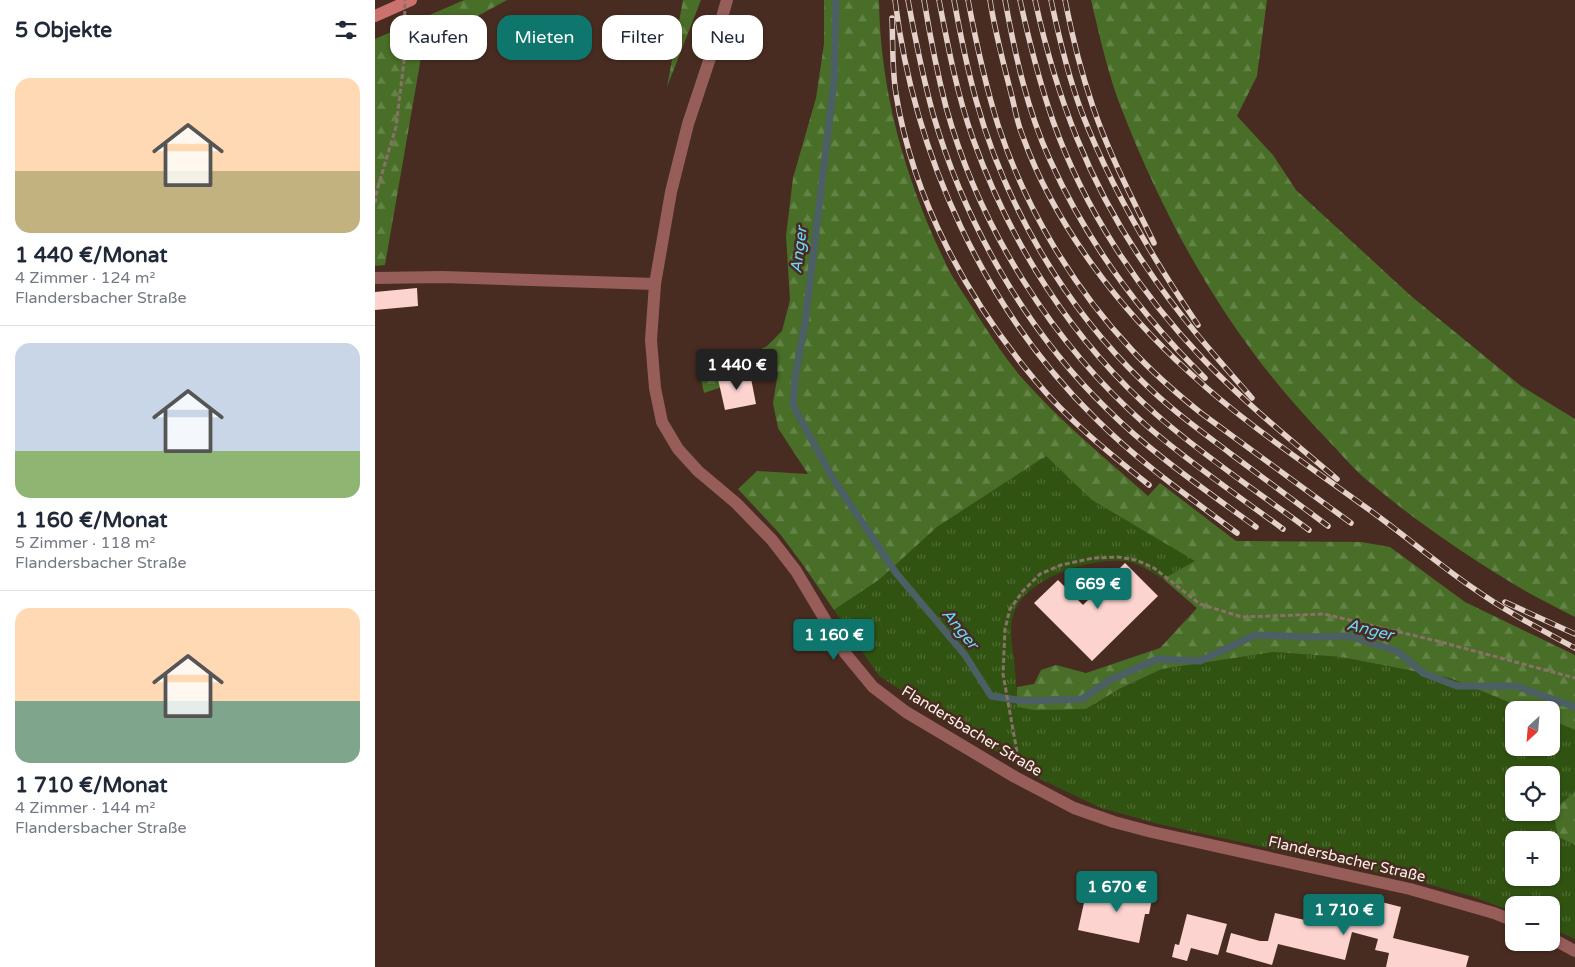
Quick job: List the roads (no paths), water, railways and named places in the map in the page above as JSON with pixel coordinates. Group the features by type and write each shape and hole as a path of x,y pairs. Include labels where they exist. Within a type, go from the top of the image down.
{"main road":[{"path":"375,16 411,0"}],"street":[{"name":"Flandersbacher Straße","path":"727,0 684,141 671,192 655,284 651,340 655,388 662,422 678,449 698,471 737,503 772,540 796,571 845,652 873,687 906,712 1015,777 1074,808 1114,822 1161,834 1410,889 1505,917"},
{"path":"375,278 443,277 655,284"},
{"path":"1560,943 1575,952"}],"waterway":[{"name":"Anger","path":"835,0 834,82 805,323 795,377 793,405 832,477 896,573 965,655 991,696 1024,701 1082,699 1108,681 1157,659 1200,661 1255,635 1349,636 1397,651 1423,673 1457,686 1516,686 1575,707"}],"railway":[{"path":"895,0 904,58 937,172 961,226 988,279 1020,329 1056,376 1112,435 1165,479 1237,533"},
{"path":"908,0 929,100 946,155 980,234 1024,309 1076,377 1123,424 1178,470 1256,527"},
{"path":"924,0 946,107 978,197 999,240 1051,321 1080,358 1112,393 1147,426 1214,479 1283,529"},
{"path":"939,0 949,53 973,139 1006,217 1048,290 1072,324 1099,356 1127,387 1158,416 1213,460 1309,530"},
{"path":"954,0 976,100 988,139 1003,178 1021,215 1063,287 1114,352 1153,392 1197,428 1328,526"},
{"path":"968,0 989,94 1009,156 1036,215 1070,272 1089,299 1109,325 1139,358 1182,398 1351,523"},
{"path":"990,0 1021,132 1037,170 1053,203 1072,234 1115,295 1139,322 1190,373 1275,442 1485,596 1523,620 1575,648"},
{"path":"1005,0 1028,102 1042,141 1065,190 1081,220 1117,276 1159,329 1205,378"},
{"path":"1020,0 1043,91 1053,121 1081,186 1116,248 1157,306 1204,360 1252,407 1337,479"},
{"path":"1035,0 1043,36 1064,105 1091,171 1107,203 1145,265 1170,300 1252,398"},
{"path":"1051,0 1072,85 1093,141 1149,249 1198,325"},
{"path":"1065,0 1081,67 1099,124 1121,176 1154,243"},
{"path":"892,18 893,66 896,94 904,133 915,172 946,246 987,316 1035,380 1089,436 1149,485"},
{"path":"1505,602 1575,634"}]}
